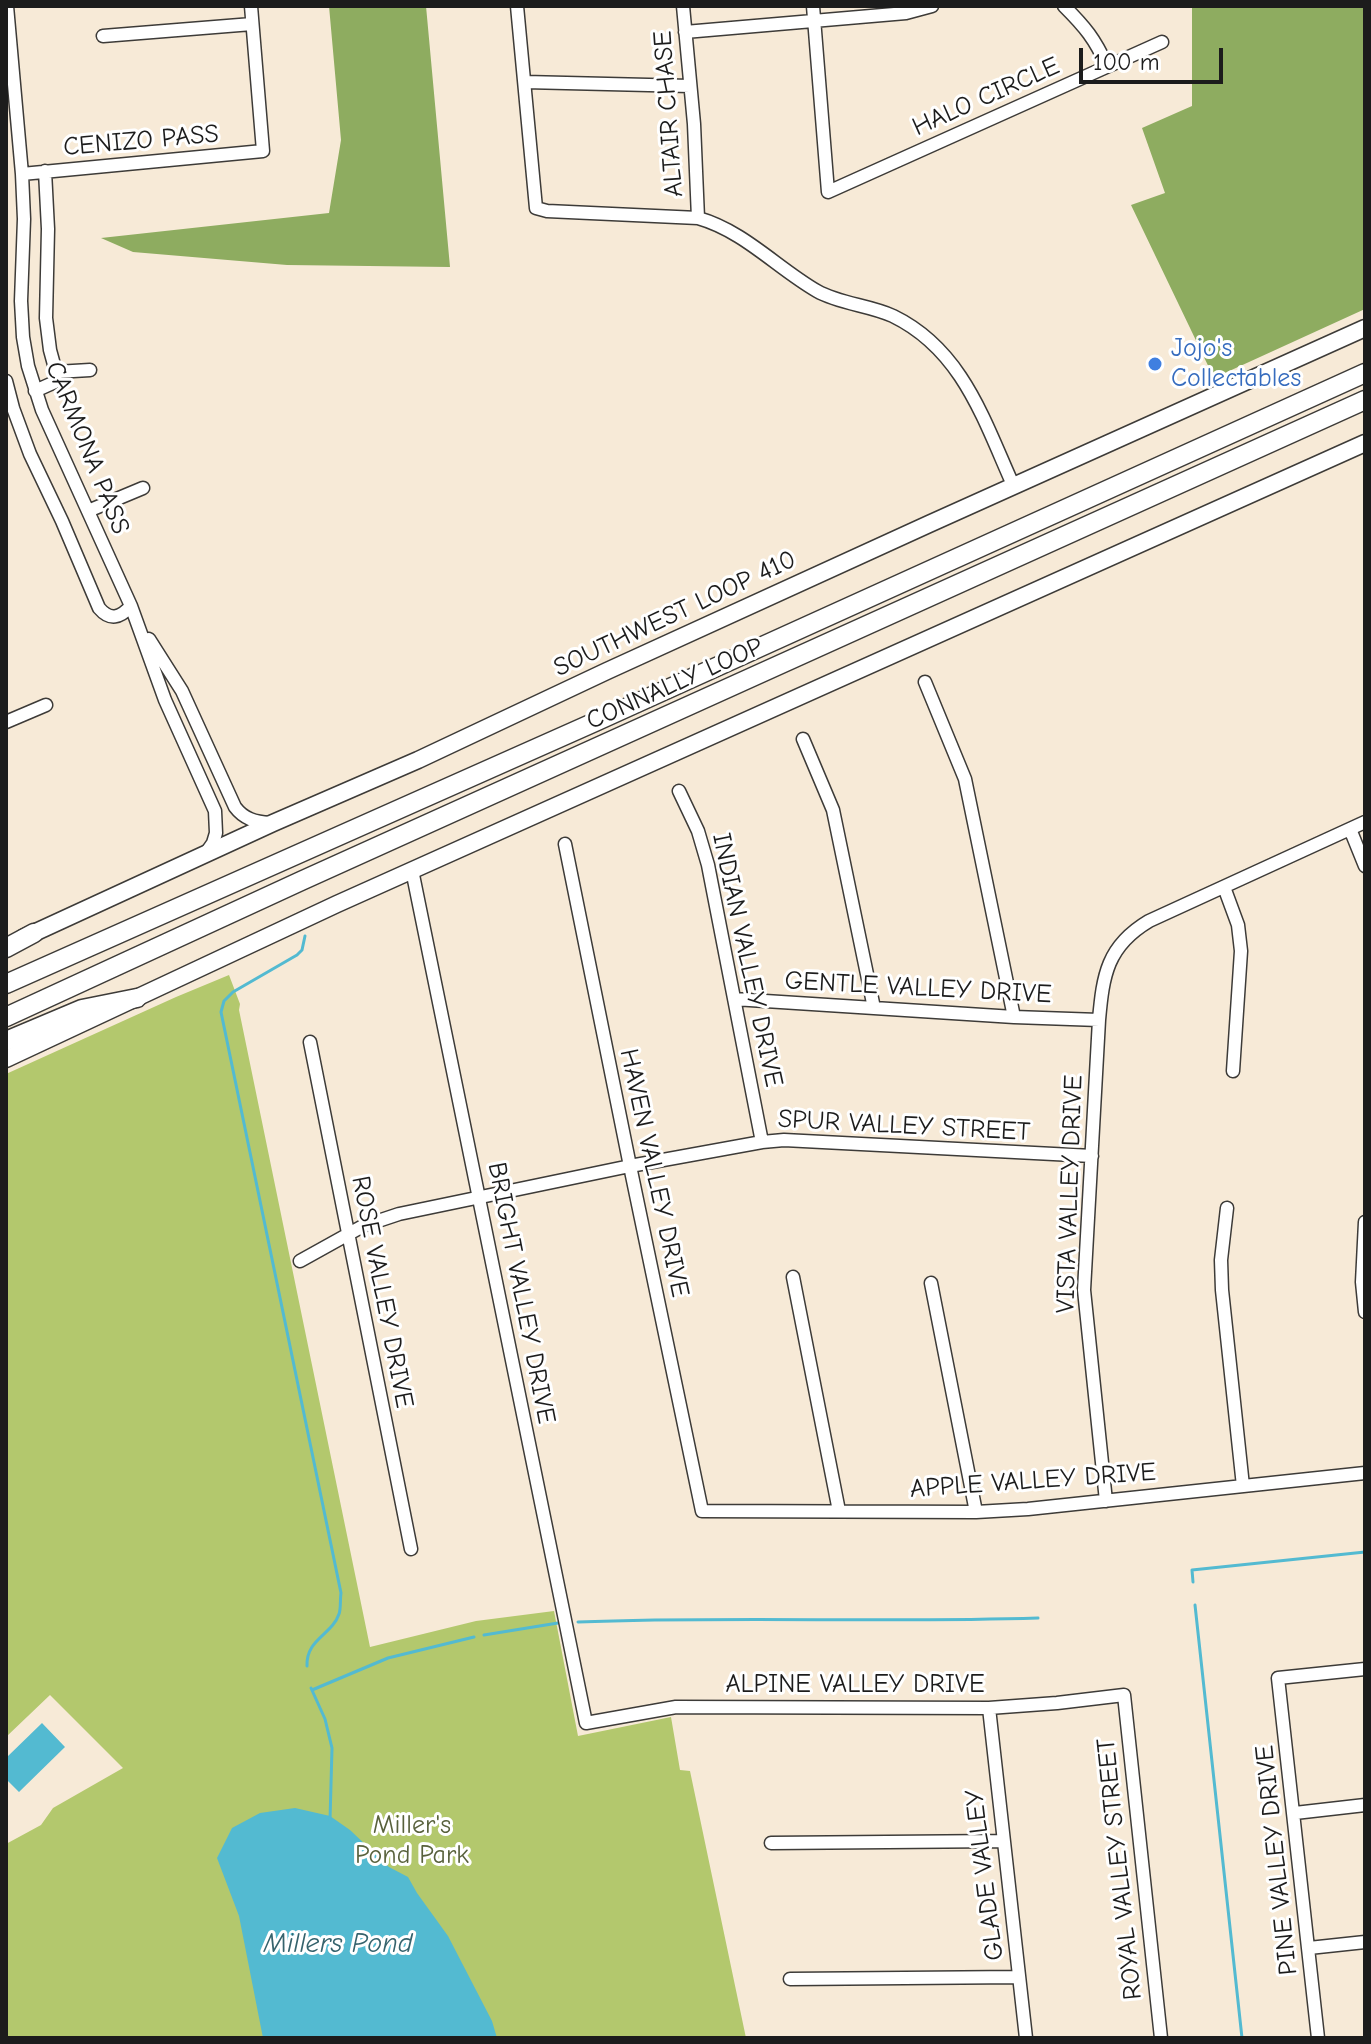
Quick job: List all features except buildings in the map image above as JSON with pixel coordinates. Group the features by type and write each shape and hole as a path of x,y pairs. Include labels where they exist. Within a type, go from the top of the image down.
{"highway":[{"name":"CONNALLY LOOP","path":"6,984 1365,373"},
{"name":"CONNALLY LOOP","path":"6,1017 1365,400"},
{"path":"6,946 34,933"},
{"path":"6,1041 82,1009 137,998"}],"main road":[{"name":"SOUTHWEST LOOP 410","path":"34,933 1365,328"},
{"path":"6,1059 412,870 1365,443"}],"street":[{"name":"CARMONA PASS","path":"7,6 8,45 22,174 21,301 28,366 35,391 131,606 165,700 215,811 216,833 205,855"},
{"path":"103,36 252,24 251,6"},
{"path":"517,6 536,208 698,218 733,232 819,292 892,316 936,346 953,364 965,382 1014,487"},
{"name":"ALTAIR CHASE","path":"683,6 698,218"},
{"path":"813,6 814,21"},
{"path":"685,32 906,13 932,6"},
{"path":"1064,6 1097,43 1107,66"},
{"name":"HALO CIRCLE","path":"814,21 828,192 1162,42"},
{"name":"CENIZO PASS","path":"22,174 263,151 252,24"},
{"path":"525,82 690,86"},
{"path":"35,391 55,382 56,372 46,318 48,229 45,171"},
{"path":"6,302 21,301"},
{"path":"56,372 90,370"},
{"path":"6,381 30,454 99,608 104,615 114,618 131,606"},
{"path":"88,511 143,488"},
{"name":"CARMONA PASS","path":"131,606 182,691 235,807 241,815 253,821 273,823"},
{"path":"925,682 965,779 1014,1017"},
{"path":"6,722 46,705"},
{"path":"187,746 204,739"},
{"path":"803,739 833,810 874,1008"},
{"name":"INDIAN VALLEY DRIVE","path":"679,791 698,831 708,865 762,1142"},
{"name":"VISTA VALLEY DRIVE","path":"1106,1501 1084,1290 1099,1020 1102,986 1108,965 1134,930 1365,822"},
{"path":"1350,829 1365,866"},
{"name":"HAVEN VALLEY DRIVE","path":"565,844 702,1511"},
{"name":"BRIGHT VALLEY DRIVE","path":"412,870 586,1723"},
{"path":"1224,887 1238,925 1241,951 1233,1071"},
{"name":"GENTLE VALLEY DRIVE","path":"734,999 1099,1020"},
{"name":"ROSE VALLEY DRIVE","path":"310,1042 411,1549"},
{"name":"SPUR VALLEY STREET","path":"300,1261 363,1226 389,1217 630,1166 762,1142 784,1140 1092,1156"},
{"path":"1227,1208 1221,1260 1222,1290 1243,1486"},
{"path":"1365,1222 1362,1282 1365,1312"},
{"path":"793,1277 839,1511"},
{"path":"931,1283 976,1512"},
{"name":"APPLE VALLEY DRIVE","path":"702,1511 976,1512 1365,1473"},
{"name":"PINE VALLEY DRIVE","path":"1318,2038 1278,1678 1365,1669"},
{"name":"ALPINE VALLEY DRIVE","path":"586,1723 676,1707 989,1708 1124,1695"},
{"name":"ROYAL VALLEY STREET","path":"1124,1695 1161,2038"},
{"name":"GLADE VALLEY","path":"989,1708 1026,2038"},
{"path":"1295,1813 1365,1805"},
{"path":"771,1843 1003,1841"},
{"path":"1309,1948 1365,1942"},
{"path":"790,1979 1019,1977"}],"green space":[{"path":"329,6 426,6 450,267 287,265 133,252 101,238 329,213 341,140"},
{"path":"1192,6 1365,6 1365,309 1214,378 1131,205 1165,193 1142,128 1192,106"},
{"name":"Miller's Pond Park","path":"229,975 240,1004 370,1647 476,1621 554,1611 578,1736 671,1717 680,1770 690,1771 746,2038 6,2038 6,1844 41,1825 53,1808 123,1768 50,1695 6,1737 6,1074"}],"water":[{"path":"42,1723 65,1747 19,1792 6,1779 6,1758"},
{"name":"Millers Pond","path":"295,1808 330,1816 350,1830 389,1867 408,1877 448,1936 492,2021 497,2038 263,2038 239,1916 217,1858 232,1828 260,1813"}],"waterway":[{"path":"305,936 302,950 297,955 233,992 224,1001 221,1012 341,1593 336,1621 311,1649 307,1666"},
{"path":"1193,1582 1192,1570 1365,1552"},
{"path":"1195,1605 1242,2038"},
{"path":"578,1622 1038,1618"},
{"path":"484,1635 558,1623"},
{"path":"312,1690 388,1658 474,1637"},
{"path":"311,1688 325,1719 332,1748 330,1820"}],"place":[{"name":"Jojo's Collectables","path":"1155,364"}]}
